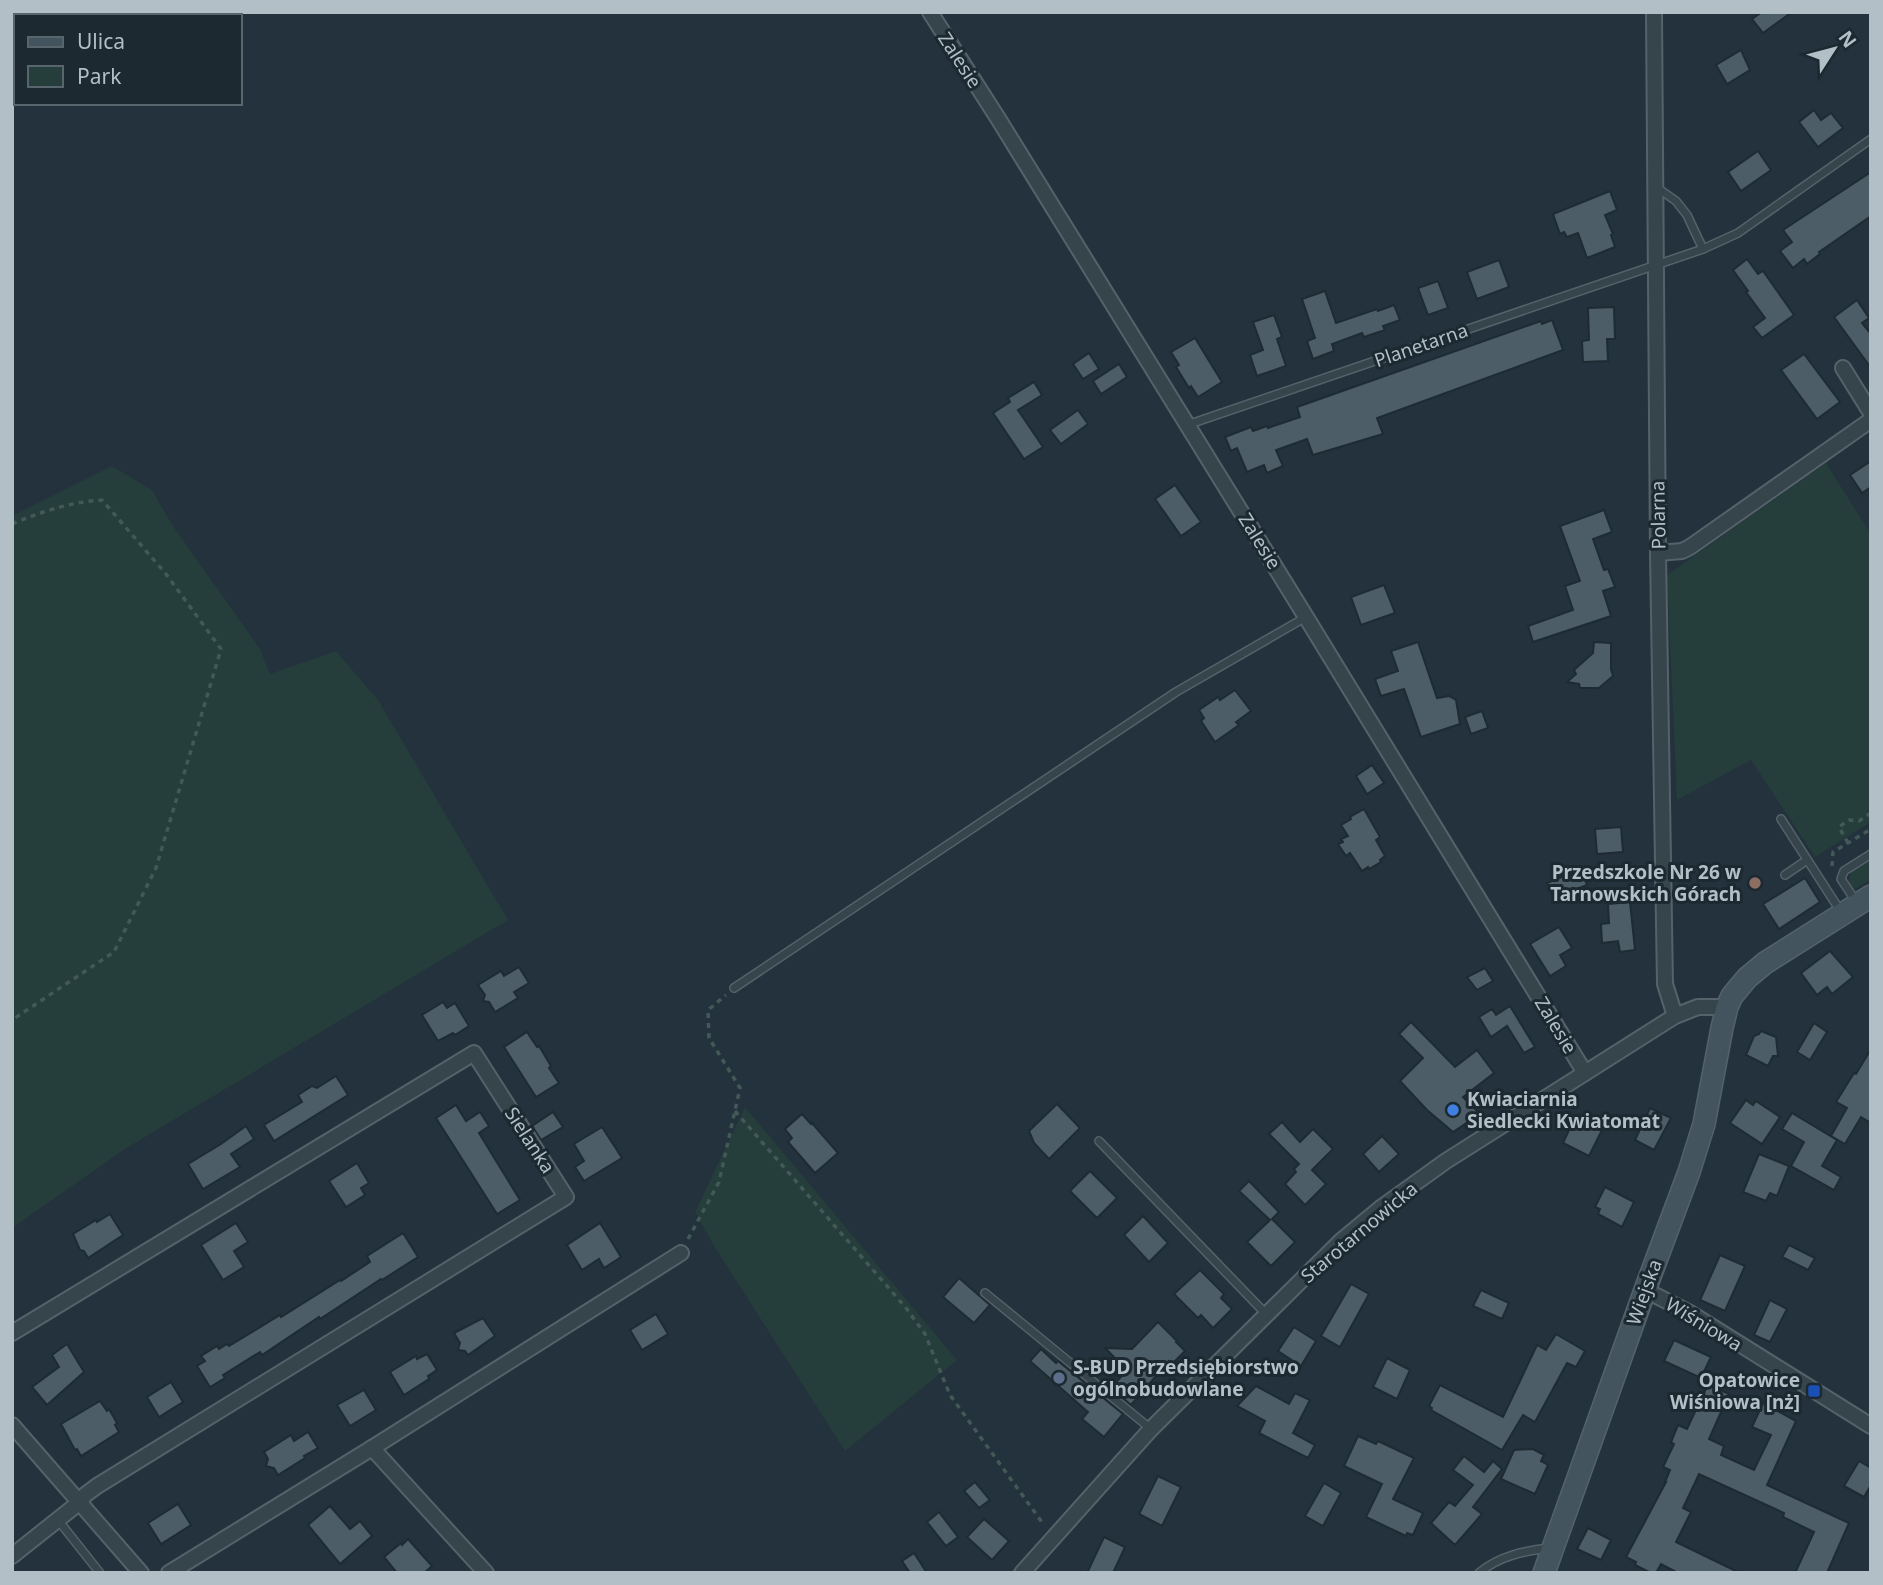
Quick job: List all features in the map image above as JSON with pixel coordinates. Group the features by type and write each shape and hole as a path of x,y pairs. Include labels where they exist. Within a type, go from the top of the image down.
{"street":[{"name":"Zalesie","path":"930,12 1306,617 1585,1073"},
{"name":"Polarna","path":"1654,12 1658,553 1665,984 1675,1016"},
{"path":"1843,368 1871,413"},
{"path":"1658,553 1682,551 1690,547 1871,420"},
{"path":"1727,1007 1732,996 1765,962 1857,905"},
{"name":"Starotarnowicka","path":"1022,1573 1151,1429 1341,1241 1382,1208 1446,1161 1675,1016 1698,1007 1727,1007"},
{"name":"Wiejska","path":"1544,1573 1644,1290 1689,1172 1704,1124 1727,1007"},
{"name":"Sielanka","path":"12,1333 474,1053 566,1197 97,1486 80,1502"},
{"path":"169,1573 681,1253"},
{"name":"Wiśniowa","path":"1644,1290 1690,1313 1871,1426"},
{"path":"12,1425 137,1572"},
{"path":"372,1448 486,1573"},
{"path":"12,1556 80,1502"}],"lane":[{"name":"Planetarna","path":"1187,425 1703,249 1738,233 1871,139"},
{"path":"1655,187 1676,201 1703,249"},
{"path":"734,988 1176,692 1306,617"},
{"path":"1781,819 1807,860 1857,905"},
{"path":"1857,905 1841,875 1871,854"},
{"path":"1785,875 1807,860"},
{"path":"1099,1141 1266,1314"},
{"path":"985,1293 1151,1429"},
{"path":"58,1520 100,1573"},
{"path":"1479,1573 1485,1567 1518,1552 1553,1548"}],"path":[{"path":"12,524 45,511 102,500 166,574 221,649 156,868 114,952 12,1020"},
{"path":"1848,843 1839,827 1849,820 1859,821 1871,813"},
{"path":"681,1253 719,1182 740,1088 709,1038 708,1010 734,988"},
{"path":"735,1111 906,1308 925,1334 950,1395 1053,1537"}],"green space":[{"path":"1826,463 1871,534 1871,822 1815,857 1751,760 1677,800 1667,575"},
{"path":"112,466 152,490 173,526 260,649 270,674 336,651 378,700 508,920 125,1149 12,1228 12,516"},
{"path":"1871,860 1871,879 1853,890 1848,882 1851,872"},
{"path":"745,1107 957,1360 845,1451 695,1212"}],"building":[{"path":"1762,12 1792,12 1763,33 1752,19"},
{"path":"1741,50 1750,70 1727,84 1716,65"},
{"path":"1814,110 1821,120 1831,113 1843,128 1818,147 1799,122"},
{"path":"1758,151 1771,170 1741,191 1728,172"},
{"path":"1871,172 1871,216 1819,252 1820,254 1807,264 1804,259 1793,268 1780,251 1792,242 1783,230"},
{"path":"1610,191 1617,210 1605,215 1615,247 1587,258 1578,233 1567,237 1564,232 1560,234 1553,214"},
{"path":"1747,259 1758,274 1763,271 1794,315 1762,338 1753,327 1765,318 1733,270"},
{"path":"1499,260 1509,287 1477,299 1467,272"},
{"path":"1438,281 1448,308 1428,315 1418,288"},
{"path":"1325,291 1336,323 1394,305 1400,320 1383,326 1385,330 1364,337 1362,333 1332,344 1334,351 1313,359 1307,341 1315,338 1302,299"},
{"path":"1857,300 1869,318 1862,323 1871,334 1871,368 1834,317"},
{"path":"1614,307 1615,339 1607,339 1608,361 1583,362 1582,341 1589,340 1588,308"},
{"path":"1274,315 1282,337 1277,339 1286,366 1257,376 1250,355 1263,350 1253,322"},
{"path":"1552,320 1563,350 1377,418 1383,434 1313,455 1307,439 1276,450 1283,466 1267,473 1264,465 1247,472 1237,448 1231,451 1225,437 1251,427 1253,431 1267,426 1268,428 1300,417 1297,407 1541,321 1542,324"},
{"path":"1195,338 1222,382 1198,397 1176,367 1179,365 1171,352"},
{"path":"1089,353 1099,369 1083,379 1073,364"},
{"path":"1804,354 1840,402 1817,419 1781,370"},
{"path":"1119,364 1127,377 1101,394 1093,381"},
{"path":"1034,382 1042,395 1018,410 1043,447 1024,459 993,413 1010,402 1008,398"},
{"path":"1078,410 1088,424 1061,444 1050,430"},
{"path":"1871,461 1871,487 1862,493 1850,475"},
{"path":"1175,485 1201,522 1181,536 1155,499"},
{"path":"1604,510 1612,532 1593,539 1604,570 1608,569 1615,587 1603,591 1611,616 1533,642 1528,626 1573,610 1565,586 1580,581 1560,526"},
{"path":"1384,585 1395,613 1361,625 1351,597"},
{"path":"1418,642 1437,698 1449,696 1456,700 1460,724 1421,737 1404,689 1381,696 1375,679 1398,671 1391,651"},
{"path":"1594,642 1611,643 1613,676 1599,688 1580,688 1579,684 1567,682 1576,674 1574,670 1593,653"},
{"path":"1235,690 1251,711 1236,722 1239,725 1215,742 1201,721 1204,718 1199,710 1218,697 1220,700"},
{"path":"1482,711 1488,728 1471,734 1465,717"},
{"path":"1372,765 1384,783 1367,794 1356,776"},
{"path":"1364,809 1380,837 1376,840 1385,856 1381,862 1362,871 1350,853 1346,856 1338,844 1348,836 1341,825"},
{"path":"1621,827 1623,852 1597,854 1595,829"},
{"path":"1581,869 1587,885 1554,898 1547,883"},
{"path":"1805,878 1820,902 1779,929 1763,904"},
{"path":"1630,902 1635,950 1620,952 1618,941 1602,943 1601,924 1609,923 1608,904"},
{"path":"1559,927 1572,948 1560,955 1566,966 1550,976 1530,944"},
{"path":"1830,951 1853,977 1832,994 1827,987 1817,995 1801,973"},
{"path":"519,967 529,983 514,992 518,998 495,1012 489,1002 483,1001 485,995 478,985 501,971 504,976"},
{"path":"1485,968 1493,981 1477,990 1467,977"},
{"path":"443,1002 447,1008 455,1003 469,1026 438,1041 422,1015"},
{"path":"1510,1006 1535,1047 1524,1053 1507,1026 1491,1037 1479,1017 1492,1009 1496,1015"},
{"path":"1411,1022 1455,1067 1477,1050 1494,1073 1463,1097 1480,1114 1453,1132 1427,1110 1400,1081 1423,1058 1399,1034"},
{"path":"1814,1023 1827,1032 1810,1060 1797,1052"},
{"path":"1761,1031 1776,1037 1778,1056 1773,1056 1768,1066 1746,1055 1754,1036"},
{"path":"527,1032 537,1047 539,1046 559,1083 536,1097 504,1047"},
{"path":"1871,1049 1871,1123 1861,1117 1845,1144 1831,1136 1847,1108 1836,1102"},
{"path":"336,1076 348,1095 274,1141 264,1125 302,1102 298,1095 312,1086 317,1088"},
{"path":"1746,1100 1753,1105 1756,1101 1780,1117 1762,1144 1730,1123"},
{"path":"1057,1104 1080,1128 1049,1159 1034,1143 1029,1131"},
{"path":"456,1105 466,1121 480,1112 489,1126 479,1133 520,1200 497,1214 436,1118"},
{"path":"1650,1108 1671,1118 1654,1150 1635,1140"},
{"path":"553,1112 563,1127 541,1140 532,1126"},
{"path":"1792,1113 1837,1140 1822,1166 1841,1177 1834,1190 1791,1166 1804,1142 1782,1129"},
{"path":"802,1114 838,1153 815,1173 788,1142 792,1138 785,1129"},
{"path":"1575,1117 1602,1130 1589,1156 1563,1143"},
{"path":"1282,1122 1300,1142 1313,1129 1333,1149 1312,1170 1326,1184 1305,1205 1285,1184 1296,1172 1294,1169 1299,1164 1269,1134"},
{"path":"246,1126 254,1139 231,1154 240,1167 203,1189 188,1164"},
{"path":"602,1127 622,1158 584,1181 575,1167 584,1161 574,1144"},
{"path":"1382,1136 1399,1154 1379,1172 1363,1154"},
{"path":"1759,1154 1789,1166 1777,1196 1770,1193 1766,1201 1743,1192"},
{"path":"357,1163 369,1183 361,1188 365,1195 346,1207 329,1181"},
{"path":"1090,1171 1117,1198 1097,1218 1070,1191"},
{"path":"1249,1181 1279,1212 1272,1219 1295,1242 1271,1266 1247,1242 1270,1220 1239,1191"},
{"path":"1605,1187 1634,1202 1622,1227 1598,1214 1600,1209 1595,1207"},
{"path":"110,1214 123,1235 88,1258 84,1251 80,1250 73,1234"},
{"path":"1143,1216 1168,1243 1149,1262 1124,1235"},
{"path":"236,1223 248,1242 234,1251 244,1267 223,1280 201,1245"},
{"path":"600,1223 621,1257 604,1268 599,1259 582,1270 567,1245"},
{"path":"403,1233 418,1257 262,1355 260,1352 223,1375 225,1378 210,1387 197,1366 205,1361 201,1356 217,1346 219,1349 227,1344 229,1346 341,1281 370,1262 367,1256"},
{"path":"1789,1245 1815,1258 1808,1270 1782,1257"},
{"path":"1720,1255 1745,1266 1725,1311 1700,1300"},
{"path":"1200,1270 1224,1294 1221,1298 1232,1309 1213,1328 1201,1315 1198,1318 1174,1294"},
{"path":"959,1278 990,1305 974,1323 943,1297"},
{"path":"1351,1284 1369,1294 1340,1347 1321,1336"},
{"path":"1481,1290 1509,1303 1502,1319 1473,1306"},
{"path":"1770,1300 1787,1309 1770,1342 1754,1335"},
{"path":"656,1314 668,1334 642,1350 630,1330"},
{"path":"483,1318 495,1336 468,1355 465,1351 458,1350 460,1343 454,1333"},
{"path":"1158,1322 1185,1351 1172,1364 1169,1361 1131,1405 1111,1388 1127,1370 1105,1348 1132,1349"},
{"path":"1294,1327 1316,1341 1301,1366 1278,1351"},
{"path":"1556,1334 1585,1351 1576,1367 1567,1363 1535,1422 1523,1415 1502,1450 1431,1410 1429,1406 1440,1385 1503,1417 1537,1345 1546,1350"},
{"path":"1674,1340 1711,1357 1701,1378 1664,1361"},
{"path":"67,1344 84,1372 47,1405 32,1387 59,1367 52,1355"},
{"path":"1041,1349 1123,1414 1104,1437 1082,1419 1088,1412 1030,1361"},
{"path":"427,1354 437,1370 428,1376 429,1379 404,1395 390,1372 416,1356 417,1359"},
{"path":"1387,1358 1410,1370 1397,1399 1373,1387"},
{"path":"171,1382 183,1402 159,1417 147,1397"},
{"path":"1708,1384 1729,1394 1709,1439 1724,1446 1721,1455 1754,1470 1771,1435 1752,1427 1763,1403 1796,1421 1767,1485 1849,1523 1827,1573 1795,1573 1814,1532 1783,1517 1784,1513 1699,1474 1683,1508 1691,1512 1676,1542 1740,1573 1678,1573 1661,1564 1656,1573 1651,1573 1626,1557 1666,1482 1670,1470 1663,1467 1674,1444 1671,1442 1678,1425 1687,1429"},
{"path":"1256,1386 1289,1404 1295,1393 1310,1400 1293,1433 1315,1445 1308,1458 1259,1433 1265,1421 1237,1406"},
{"path":"364,1390 376,1410 350,1426 337,1405"},
{"path":"100,1401 107,1411 109,1409 119,1432 81,1456 61,1424"},
{"path":"308,1432 318,1448 278,1475 274,1468 266,1466 268,1459 264,1452 291,1435 294,1441"},
{"path":"1358,1436 1376,1444 1378,1441 1414,1458 1393,1499 1423,1513 1413,1535 1407,1533 1406,1536 1366,1517 1382,1484 1344,1466"},
{"path":"1533,1449 1544,1455 1541,1461 1548,1465 1535,1494 1501,1479 1514,1450"},
{"path":"1464,1456 1484,1472 1493,1461 1502,1469 1473,1507 1482,1514 1455,1545 1431,1523 1449,1502 1455,1506 1473,1485 1453,1470"},
{"path":"1859,1461 1871,1468 1871,1485 1864,1497 1844,1486"},
{"path":"1158,1476 1181,1487 1162,1526 1139,1514"},
{"path":"975,1482 990,1500 979,1508 964,1491"},
{"path":"1324,1483 1341,1493 1323,1526 1305,1516"},
{"path":"178,1504 191,1525 161,1544 148,1523"},
{"path":"330,1506 350,1529 360,1521 372,1536 340,1564 308,1525"},
{"path":"939,1512 958,1537 946,1546 927,1522"},
{"path":"984,1519 1009,1541 992,1560 967,1537"},
{"path":"1588,1528 1611,1540 1601,1560 1577,1549"},
{"path":"1104,1537 1125,1547 1113,1573 1087,1573"},
{"path":"408,1539 432,1566 424,1573 397,1573 384,1557"},
{"path":"914,1553 927,1573 910,1573 902,1561"}],"place":[{"name":"Przedszkole Nr 26 w Tarnowskich Górach","path":"1755,883"},
{"name":"Kwiaciarnia Siedlecki Kwiatomat","path":"1453,1110"},
{"name":"S-BUD Przedsiębiorstwo ogólnobudowlane","path":"1059,1378"},
{"name":"Opatowice Wiśniowa [nż]","path":"1814,1391"}]}
